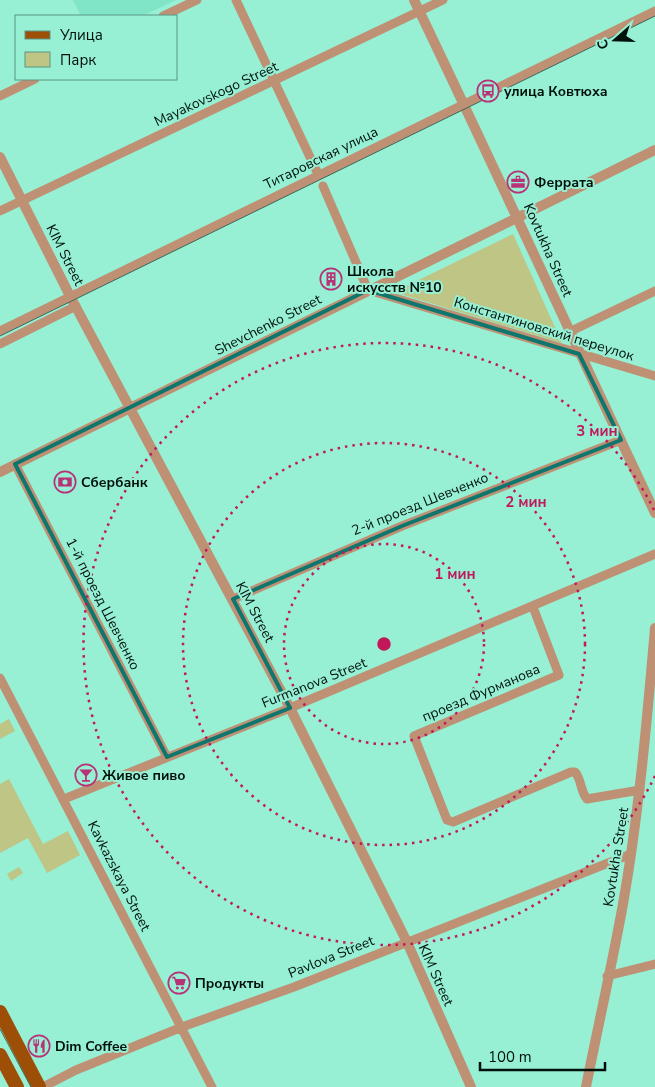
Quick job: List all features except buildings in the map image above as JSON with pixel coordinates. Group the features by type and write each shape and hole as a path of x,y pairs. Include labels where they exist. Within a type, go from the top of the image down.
{"main road":[{"path":"0,1012 41,1087"},
{"path":"0,1055 17,1087"}],"street":[{"path":"165,15 196,0"},
{"path":"236,0 318,174"},
{"name":"Kovtukha Street","path":"414,0 518,217 579,354 655,512"},
{"name":"Mayakovskogo Street","path":"0,211 443,0"},
{"name":"Титаровская улица","path":"0,331 655,11"},
{"path":"0,96 33,80"},
{"name":"Shevchenko Street","path":"0,472 655,150"},
{"name":"KIM Street","path":"0,157 70,296 290,708 407,942 471,1087"},
{"path":"323,186 368,290"},
{"name":"Константиновский переулок","path":"368,290 655,376"},
{"path":"569,332 655,291"},
{"path":"0,344 76,306"},
{"name":"2-й проезд Шевченко","path":"233,599 402,526 621,440"},
{"name":"1-й проезд Шевченко","path":"15,464 167,757"},
{"name":"Furmanova Street","path":"64,799 290,708 655,554"},
{"name":"проезд Фурманова","path":"533,607 559,675 414,736 447,820 454,822 571,772 575,772 579,776 584,795 587,799 640,790"},
{"name":"Kovtukha Street","path":"586,1087 607,976 623,905 631,854 640,790 655,628"},
{"name":"Kavkazskaya Street","path":"0,678 212,1087"},
{"name":"Pavlova Street","path":"41,1087 76,1070 182,1027 407,942 631,854"},
{"path":"607,976 655,964"}],"highlighted area":[{"path":"368,290 579,354 621,440 402,526 233,599 290,708 167,757 15,464"}],"shaded area":[{"path":"73,0 176,0 144,15 80,15"}],"green space":[{"path":"513,234 562,343 394,292"},
{"path":"9,719 15,731 0,739 0,724"},
{"path":"9,779 43,844 68,831 80,855 47,873 28,838 0,853 0,784"},
{"path":"19,867 23,873 11,881 7,874"}],"tram line":[{"path":"0,336 655,16"},
{"path":"0,1029 31,1087"}],"place":[{"name":"улица Ковтюха","path":"488,91"},
{"name":"Феррата","path":"518,182"},
{"name":"Школа искусств №10","path":"331,279"},
{"name":"Сбербанк","path":"65,482"},
{"name":"Живое пиво","path":"86,775"},
{"name":"Продукты","path":"179,983"},
{"name":"Dim Coffee","path":"39,1046"}]}
